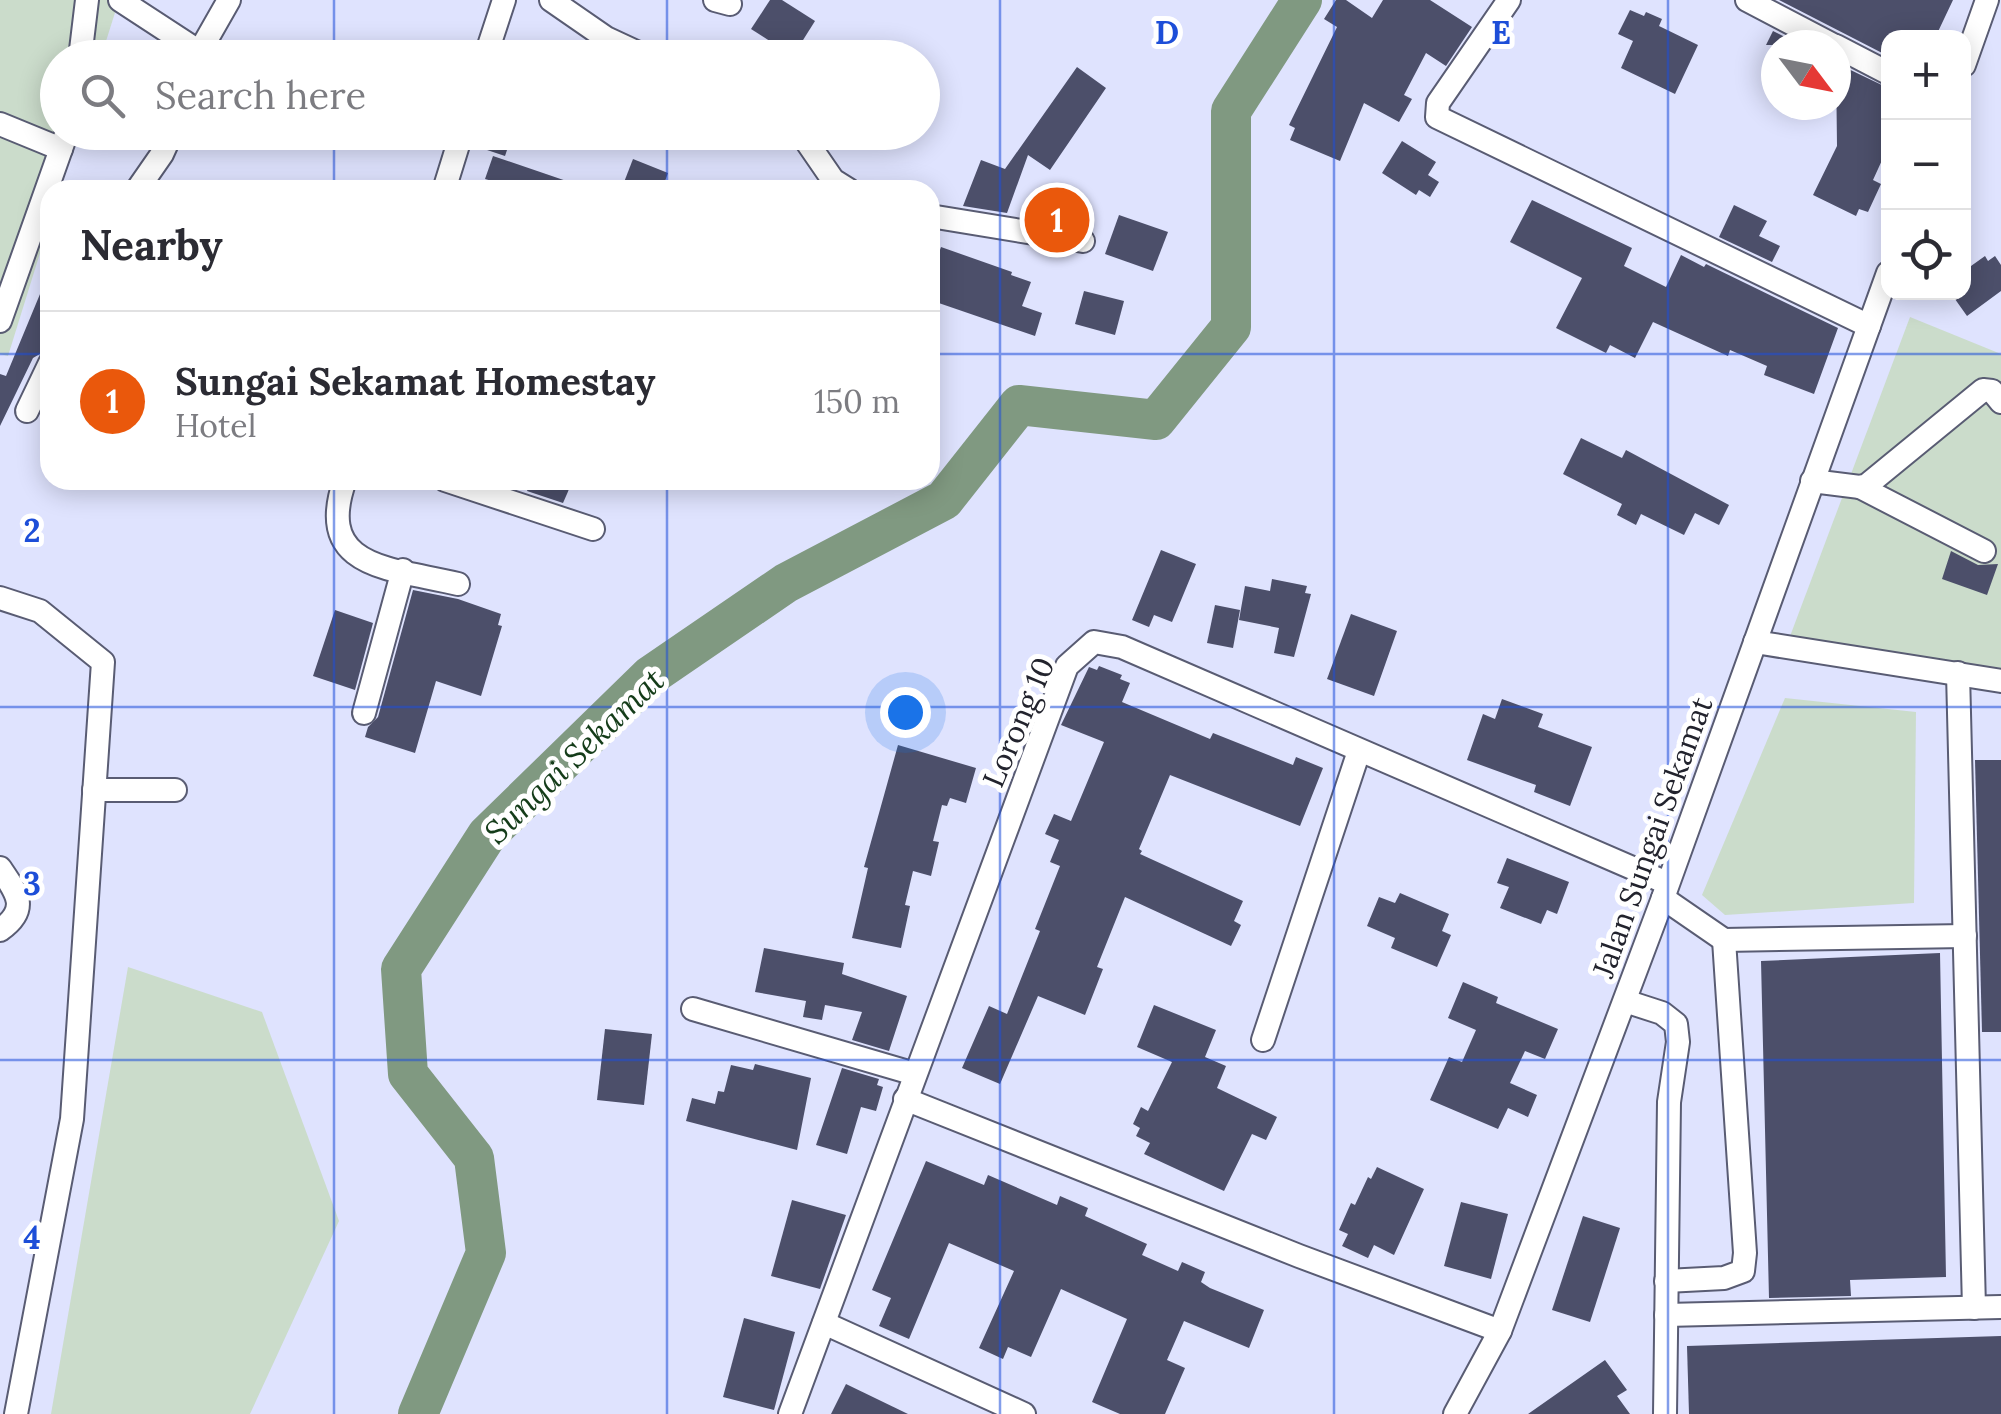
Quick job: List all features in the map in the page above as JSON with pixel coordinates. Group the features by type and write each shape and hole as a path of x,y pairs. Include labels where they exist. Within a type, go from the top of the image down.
{"street":[{"path":"82,40 87,0"},
{"path":"120,0 177,40"},
{"path":"205,40 229,0"},
{"path":"551,0 610,40"},
{"path":"1509,0 1438,103 1438,116 1869,326"},
{"path":"1747,0 1804,30"},
{"path":"1971,44 1986,0"},
{"path":"489,40 499,1"},
{"path":"1851,54 1881,69"},
{"path":"0,124 40,135"},
{"path":"50,180 61,150"},
{"path":"143,180 164,150"},
{"path":"447,180 456,150"},
{"path":"812,150 833,180"},
{"path":"0,322 40,209"},
{"path":"940,218 1083,241"},
{"name":"Jalan Sungai Sekamat","path":"1456,1414 1500,1331 1625,1001 1881,292"},
{"path":"26,411 40,382"},
{"path":"1860,487 1872,482 1983,390 1992,391 2001,402"},
{"path":"1812,481 1860,487 1984,551"},
{"path":"342,490 336,522 342,543 359,559 458,584"},
{"path":"475,490 593,529"},
{"path":"364,713 404,570"},
{"path":"0,598 40,611 103,662 72,1119 16,1414"},
{"name":"Lorong 10","path":"790,1414 1066,666 1094,642 1122,648 1359,751 1665,891 1724,940"},
{"path":"1756,642 2001,681"},
{"path":"1958,673 1974,1308"},
{"path":"1263,1040 1359,751"},
{"path":"94,790 175,790"},
{"path":"0,868 16,891 19,908 12,922 0,930"},
{"path":"1666,1281 1724,1278 1742,1271 1745,1253 1724,940 1965,936"},
{"path":"1625,1001 1662,1013 1676,1024 1678,1042 1669,1102 1665,1414"},
{"path":"693,1009 915,1074"},
{"path":"905,1099 1500,1331"},
{"path":"1666,1315 2001,1307"},
{"path":"824,1323 1024,1414"}],"green space":[{"path":"0,0 119,0 106,40 40,40 40,150 72,150 63,180 40,180 40,253 8,356 0,354"},
{"path":"1910,317 2001,354 2001,668 1789,639"},
{"path":"1785,698 1916,712 1914,903 1725,915 1702,895"},
{"path":"128,967 262,1012 339,1221 250,1414 51,1414"}],"building":[{"path":"770,0 782,0 815,21 803,40 768,40 751,29"},
{"path":"1336,0 1346,0 1372,18 1383,0 1430,0 1472,27 1446,66 1426,53 1404,95 1412,99 1399,122 1364,103 1340,161 1290,140 1295,128 1289,125 1337,27 1324,19"},
{"path":"1779,0 1953,0 1939,30 1881,30 1881,52 1851,37 1851,30 1837,30"},
{"path":"1630,10 1662,19 1659,26 1698,45 1675,94 1621,68 1633,41 1618,34"},
{"path":"1077,67 1106,88 1050,170 1028,155 1007,213 963,206 981,160 1005,169"},
{"path":"1851,70 1881,85 1881,162 1873,180 1881,184 1868,212 1859,209 1856,216 1813,195 1837,146 1837,120 1851,120"},
{"path":"1402,141 1436,162 1428,175 1439,182 1430,197 1419,190 1416,195 1382,173"},
{"path":"493,156 563,180 488,180 485,179"},
{"path":"633,159 668,173 666,180 625,180"},
{"path":"1532,200 1632,248 1624,266 1666,287 1681,255 1838,328 1814,394 1764,375 1767,366 1730,350 1728,356 1653,322 1635,358 1610,345 1606,353 1556,328 1582,278 1510,242"},
{"path":"1734,205 1767,221 1759,236 1780,246 1772,262 1719,237"},
{"path":"1119,215 1168,232 1153,271 1105,254"},
{"path":"940,250 1012,272 1011,275 1031,282 1022,306 1042,313 1035,336 940,303"},
{"path":"1985,256 1988,261 1995,256 2001,265 2001,291 1967,316 1956,300 1971,300 1971,266"},
{"path":"1084,291 1124,301 1115,335 1075,324"},
{"path":"40,294 40,354 33,358 0,426 0,374 6,376"},
{"path":"1581,438 1622,458 1626,450 1729,505 1719,525 1695,513 1684,535 1641,514 1636,525 1617,515 1622,504 1563,474"},
{"path":"527,490 569,490 563,503"},
{"path":"1161,550 1196,564 1172,622 1154,615 1149,627 1132,620"},
{"path":"1951,551 1978,565 1998,564 1987,595 1942,579"},
{"path":"1272,579 1307,586 1305,593 1311,594 1294,657 1274,653 1279,628 1239,620 1245,586 1270,591"},
{"path":"413,590 458,599 501,614 498,625 502,626 481,696 436,681 415,753 365,737 378,717"},
{"path":"1215,605 1240,610 1233,648 1207,643"},
{"path":"335,610 373,623 355,690 313,676"},
{"path":"1351,614 1397,631 1374,696 1327,679"},
{"path":"1099,666 1122,675 1120,679 1130,683 1122,702 1210,739 1213,733 1293,765 1296,757 1323,768 1300,826 1170,775 1140,854 1243,901 1234,921 1241,925 1231,946 1125,897 1097,967 1103,969 1085,1015 1038,996 1000,1084 962,1068 989,1006 1007,1014 1040,931 1035,929 1060,866 1050,862 1059,840 1045,834 1054,814 1071,821 1104,742 1061,725 1089,667 1097,670"},
{"path":"1502,699 1543,714 1538,727 1592,747 1570,806 1534,792 1536,785 1467,760 1483,714 1495,719"},
{"path":"898,745 976,768 966,803 950,798 947,806 942,805 933,841 939,842 931,876 913,871 901,948 852,938 868,868 864,867"},
{"path":"1975,760 2001,760 2001,1032 1982,1032"},
{"path":"1507,858 1569,882 1557,914 1547,910 1541,924 1500,908 1509,887 1497,883"},
{"path":"1400,893 1449,914 1442,931 1451,935 1437,967 1391,948 1395,938 1367,926 1379,897 1395,903"},
{"path":"764,948 844,963 842,974 907,996 889,1051 852,1040 862,1012 825,1005 822,1020 803,1017 806,1001 755,992"},
{"path":"1940,953 1946,1277 1850,1280 1851,1296 1769,1298 1761,961"},
{"path":"1463,982 1498,997 1496,1003 1558,1029 1545,1059 1525,1051 1510,1083 1537,1095 1528,1117 1508,1108 1498,1129 1430,1100 1449,1057 1462,1062 1476,1030 1448,1018"},
{"path":"1154,1005 1216,1030 1205,1057 1226,1066 1217,1088 1277,1117 1266,1140 1252,1134 1224,1191 1144,1154 1150,1143 1136,1136 1140,1128 1133,1124 1141,1107 1148,1111 1172,1062 1137,1047"},
{"path":"605,1029 652,1034 644,1105 597,1100"},
{"path":"755,1064 811,1078 797,1150 686,1121 692,1098 715,1104 718,1091 724,1092 731,1065 753,1070"},
{"path":"842,1068 879,1079 877,1085 883,1087 876,1111 861,1107 847,1154 816,1145"},
{"path":"926,1161 984,1185 988,1175 1057,1205 1060,1196 1088,1208 1085,1216 1147,1244 1142,1255 1178,1271 1182,1262 1205,1272 1201,1282 1210,1288 1264,1310 1249,1348 1184,1321 1167,1360 1185,1368 1165,1414 1120,1414 1092,1402 1127,1319 1061,1289 1031,1357 1008,1347 1003,1359 979,1348 1014,1271 949,1243 909,1339 879,1326 891,1298 872,1290"},
{"path":"1377,1167 1424,1189 1394,1255 1374,1245 1368,1258 1342,1246 1348,1234 1339,1230 1351,1203 1355,1205"},
{"path":"792,1200 846,1215 820,1289 771,1276"},
{"path":"1461,1202 1508,1214 1491,1279 1444,1266"},
{"path":"1583,1216 1620,1228 1590,1322 1552,1310"},
{"path":"744,1318 795,1332 774,1410 723,1397"},
{"path":"2001,1336 2001,1414 1689,1414 1687,1346"},
{"path":"1605,1360 1627,1390 1617,1396 1630,1414 1528,1414"},
{"path":"846,1384 908,1414 831,1414"}],"waterway":[{"name":"Sungai Sekamat","path":"418,1414 486,1253 474,1158 408,1074 401,969 487,835 650,676 786,583 944,500 1019,405 1156,420 1231,327 1231,111 1302,0"}],"place":[{"name":"Sungai Sekamat Homestay","path":"1057,220"}]}
